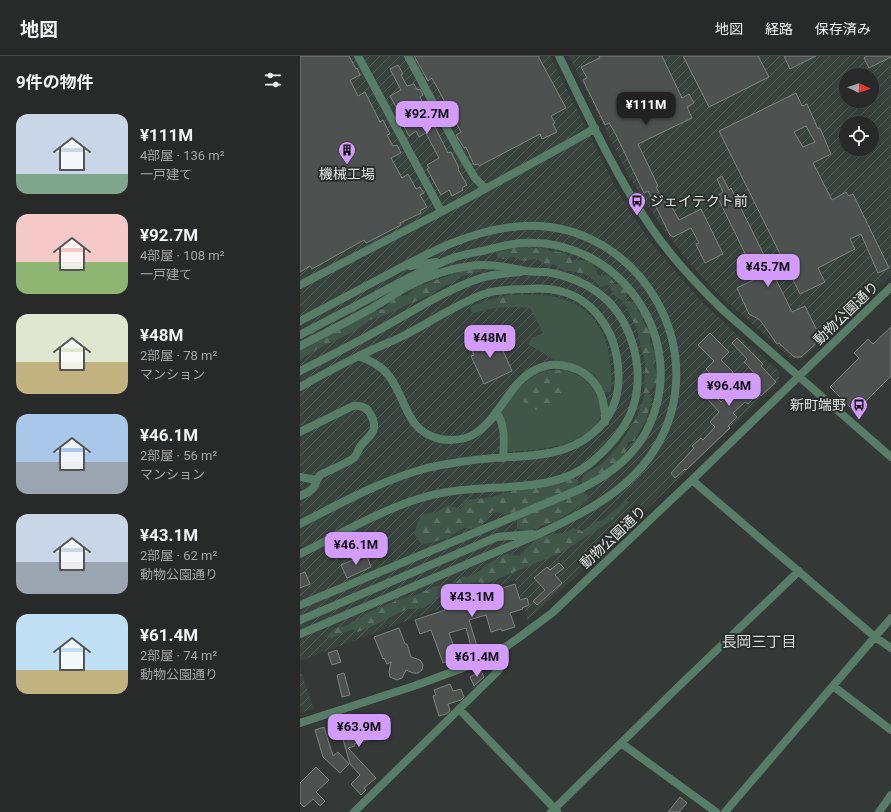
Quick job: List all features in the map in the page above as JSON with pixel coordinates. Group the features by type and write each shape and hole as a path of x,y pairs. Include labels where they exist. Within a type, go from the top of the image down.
{"street":[{"path":"358,56 441,211"},
{"path":"408,56 460,153 475,178 485,188"},
{"path":"559,56 624,186 650,226 681,266 701,289 724,311 798,377 891,456"},
{"path":"300,285 472,196 595,128"},
{"path":"300,321 400,268 456,242 496,229 523,226 554,228 588,238 614,252 626,261 641,276 659,304 672,339 676,363 676,384 673,400 661,437 654,451 643,466 617,491 589,509 539,534 300,634"},
{"path":"300,605 432,552 593,483 608,475 620,465 642,439 650,423 658,395 660,379 659,358 655,336 651,323 638,299 610,270 584,254 571,249 538,243 510,244 451,259 400,268"},
{"path":"300,335 414,275 451,259"},
{"path":"300,346 409,286 444,272 477,265 502,266 529,271 547,272 564,276 588,286 608,301 625,324 631,339 635,357 637,386 634,405 620,432 594,460 572,474 531,485 454,491 423,497 389,510 300,554"},
{"path":"300,371 383,328 415,309 471,282 495,275 529,271"},
{"path":"300,387 485,294 513,289 538,288 559,290 575,297 591,307 604,322 616,350 619,382 617,399 605,422 584,441 564,450 543,454 449,464 413,472 375,487 300,524"},
{"name":"動物公園通り","path":"300,723 421,684 463,668 498,652 552,613 891,288"},
{"path":"359,356 376,364 388,375 394,383 410,419 422,431 431,436 450,440 468,437 483,428 515,387 529,373 536,369 554,365 579,370 593,381 602,396 605,406 605,422"},
{"path":"300,432 353,406 362,406 365,408 370,413 373,420 373,430 371,436 360,446 355,457 320,475 316,480 314,487 300,496"},
{"path":"496,412 502,422 503,458"},
{"path":"300,477 316,480"},
{"path":"692,480 875,637 891,648"},
{"path":"300,620 497,537 539,534"},
{"path":"459,709 554,811 676,689 799,571"},
{"path":"725,812 891,618"},
{"path":"354,812 498,671 502,663 498,652"},
{"path":"833,686 891,730"},
{"path":"621,743 716,812"},
{"path":"879,812 891,795"}],"shaded area":[{"path":"300,56 550,56 617,190 638,224 657,250 701,301 779,371 779,382 578,575 528,620 515,580 300,661"},
{"path":"569,56 891,56 891,275 803,359 792,359 717,293 691,265 664,230 629,177"},
{"path":"300,669 314,709 300,713"}],"green space":[{"path":"514,247 543,248 566,253 572,260 588,262 594,266 598,275 608,275 615,284 622,284 627,290 626,300 636,304 637,311 643,315 643,322 650,332 650,344 656,354 654,367 657,373 657,382 649,393 652,400 645,422 634,441 628,442 625,455 608,472 587,483 581,482 584,475 603,463 620,444 637,417 644,397 645,363 637,330 624,302 614,295 609,285 600,287 588,276 560,268 554,264 547,266 537,259 522,261 513,257 503,259 497,257 496,252 508,250"},
{"path":"480,268 482,271 462,276 432,294 370,320 353,332 314,351 300,360 300,350 357,318 383,309 395,297 408,295 414,288 462,271"},
{"path":"510,295 515,295 516,298 512,303 482,306 482,304"},
{"path":"516,295 541,295 556,297 572,303 585,311 595,321 607,346 610,361 611,392 605,392 596,377 584,368 572,363 554,360 528,344 532,338 543,333 530,308 500,308 472,314 470,307 492,299"},
{"path":"554,370 565,370 573,373 583,379 595,392 599,400 600,408 600,416 597,424 581,437 561,445 540,449 508,452 507,427 500,414 522,385 536,375"},
{"path":"559,370 563,372 564,376 558,384 561,392 561,398 553,409 541,411 526,407 522,398 526,387 536,377 545,372"},
{"path":"571,477 578,480 578,486 575,490 588,495 587,501 557,520 531,530 517,529 517,518 531,506 505,515 493,511 477,529 464,528 447,538 422,545 414,534 421,514 435,513 448,505 460,509 464,500 486,498 510,492 535,483"},
{"path":"625,501 629,502 612,520 562,552 488,583 476,582 443,594 424,608 407,609 358,632 353,629 332,638 326,637 335,628 346,626 367,613 398,600 416,595 433,587 456,582 463,576 470,577 486,565 506,554 519,556 532,543 544,536 564,532 573,528 582,531 595,522 603,520"}],"building":[{"name":"機械工場","path":"300,56 349,56 360,75 350,80 358,96 365,92 380,122 383,120 390,134 387,135 393,146 397,145 401,153 391,158 402,178 408,174 416,189 420,187 424,193 420,195 427,207 420,211 421,213 400,223 401,225 366,243 364,240 312,269 310,266 300,272"},
{"path":"414,56 538,56 566,108 551,116 555,123 553,124 557,132 542,139 540,134 479,166 478,164 474,165 466,147 464,148 456,135 461,132 432,78 428,81"},
{"path":"599,56 662,56 682,98 689,94 694,103 687,107 692,118 638,144 664,202 668,200 679,220 701,209 723,254 705,263 696,244 699,243 691,228 673,237 670,235 648,191 644,193 614,131 609,123 605,125 583,80 587,78 581,67 600,58"},
{"path":"683,56 758,56 769,77 709,107"},
{"path":"784,56 816,56 790,69"},
{"path":"867,56 891,56 869,68 864,58"},
{"path":"398,65 407,86 414,84 417,90 420,89 423,95 420,97 448,153 451,152 467,185 462,188 463,190 452,196 449,190 441,195 427,169 429,168 427,165 439,158 426,133 419,137 416,131 409,136 399,117 401,116 390,96 401,90 390,69"},
{"path":"796,93 802,106 807,104 818,129 820,128 831,154 813,163 832,200 846,192 849,196 853,194 889,268 878,273 861,234 850,239 855,249 818,268 825,282 800,294 719,131","holes":["806,126 815,142 803,147 794,132"]},
{"path":"722,176 729,190 731,188 792,312 805,306 821,339 801,357 794,357 779,343 777,344 760,320 749,314 737,288 757,278 717,196 723,192 717,179"},
{"path":"891,327 891,376 855,412 830,387 859,358 854,353 868,339 873,344"},
{"path":"710,333 729,352 721,360 733,372 717,387 711,381 714,378 706,369 714,361 698,345"},
{"path":"489,334 490,337 496,335 512,371 484,384 471,356 474,355 471,347 484,341 482,337"},
{"path":"737,338 763,364 761,366 776,382 761,396 759,393 748,404 745,402 733,413 737,417 728,426 730,428 686,470 685,469 675,478 671,473 694,448 692,446 701,438 703,440 715,427 710,422 719,412 703,394 708,389 721,402 742,382 749,389 759,378 744,362 747,359 732,343"},
{"path":"366,554 371,567 347,578 341,565"},
{"path":"559,563 564,568 555,575 562,583 537,605 533,601 545,590 534,578 547,567 550,570"},
{"path":"305,572 310,584 300,588 300,574"},
{"path":"515,584 520,600 527,598 529,605 522,608 523,609 510,613 515,627 502,631 501,629 491,632 486,615 469,620 477,646 471,647 466,628 449,633 458,658 443,663 431,630 420,634 415,620 445,610 444,609 464,601"},
{"path":"399,628 405,644 407,644 411,657 420,660 423,665 422,670 418,673 413,673 406,670 402,678 397,680 390,677 389,672 391,662 387,664 384,658 383,659 374,637"},
{"path":"337,650 341,662 332,665 328,653"},
{"path":"481,671 484,677 474,686 470,677"},
{"path":"344,673 350,695 342,697 337,675"},
{"path":"450,684 453,691 461,689 464,697 461,700 448,704 450,711 439,716 433,696 436,695 434,690"},
{"path":"374,717 381,736 354,744 355,746 348,748 376,778 364,788 366,790 361,795 351,784 360,775 350,764 338,722 347,720 349,725"},
{"path":"324,727 333,756 338,752 349,764 340,773 323,757 315,730"},
{"path":"316,767 329,780 316,792 325,801 320,806 313,799 304,807 300,803 300,783"},
{"path":"680,797 687,803 679,812 668,812"}],"place":[{"name":"機械工場","path":"347,165"},
{"name":"ジェイテクト前","path":"637,216"},
{"name":"新町端野","path":"859,420"}],"district":[{"name":"長岡三丁目","path":"759,642"}]}
